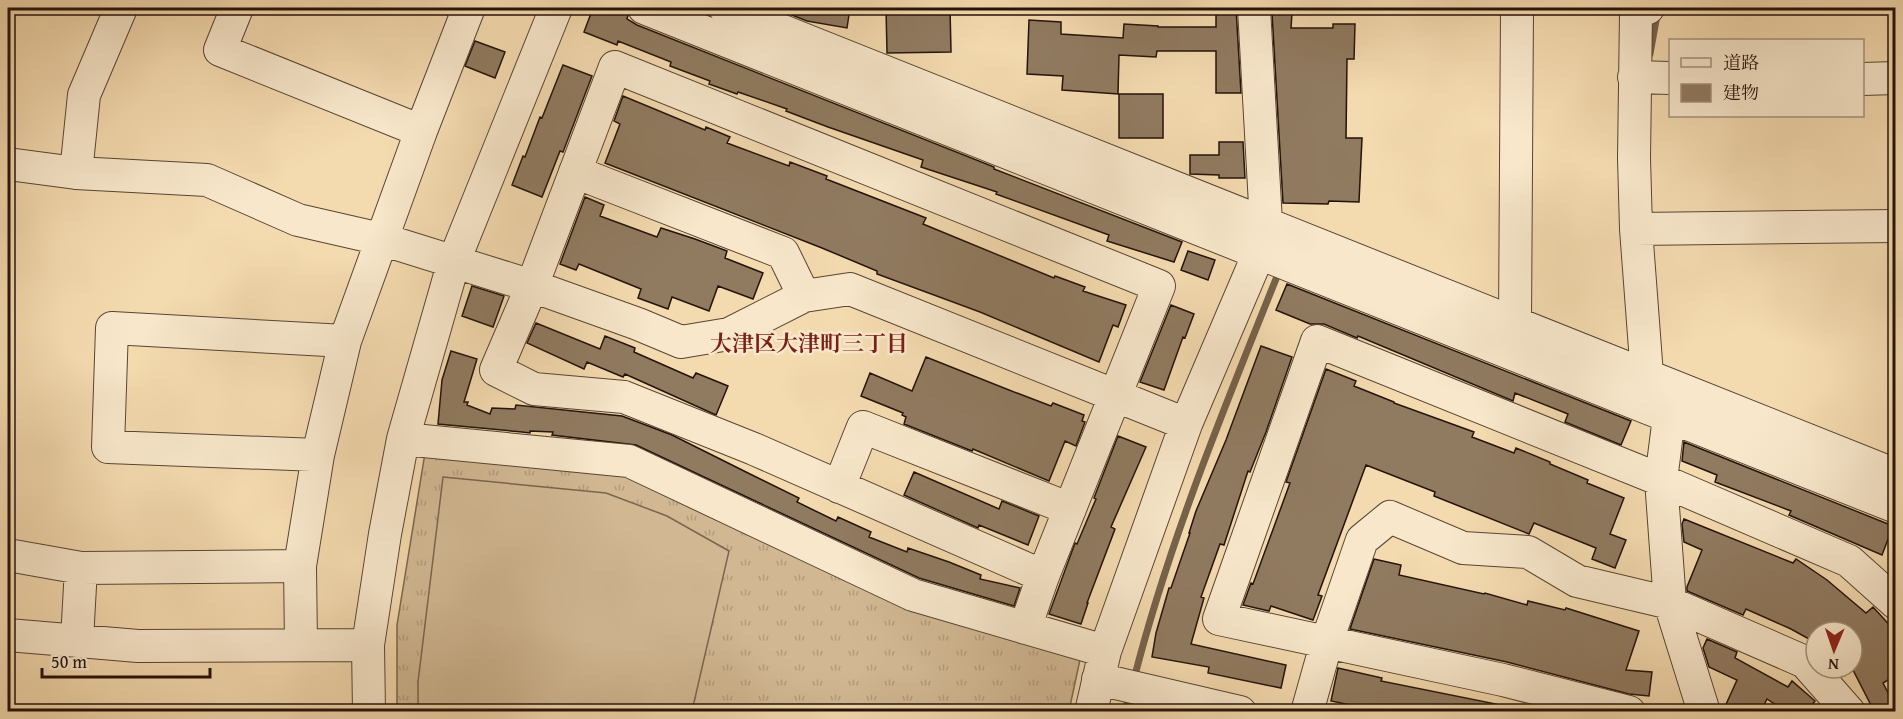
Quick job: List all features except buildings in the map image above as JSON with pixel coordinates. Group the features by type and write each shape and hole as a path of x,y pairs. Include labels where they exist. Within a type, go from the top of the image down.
{"street":[{"path":"76,173 84,95 121,8"},
{"path":"237,8 220,50 421,131"},
{"path":"301,645 300,566 318,456 345,341 421,131 468,10 462,8"},
{"path":"369,711 368,645 385,534 403,439 454,261 556,8"},
{"path":"644,8 1896,507"},
{"path":"725,8 1896,476"},
{"path":"1090,711 1101,665 1186,424 1259,253 1266,223 1254,8"},
{"path":"1515,323 1517,8"},
{"path":"1642,10 1634,77 1636,229 1647,375"},
{"path":"1025,627 1043,576 1159,285 615,67 532,286 496,370 534,389 624,397 754,449 1043,576"},
{"path":"1634,77 1669,78"},
{"path":"1864,79 1896,78"},
{"path":"8,171 207,180 298,220 381,239 454,261 532,286 681,342 729,334 804,296 850,289 1186,424"},
{"path":"575,172 783,253 804,296"},
{"path":"1636,229 1896,226"},
{"path":"318,456 108,447 112,328 345,341"},
{"path":"1629,711 1503,680 1219,619 1317,341 1661,480 1849,561 1896,603"},
{"path":"1681,389 1669,417 1661,480 1670,603 1704,711"},
{"path":"840,487 863,427 1070,509"},
{"path":"403,439 629,461 913,595 1025,627 1101,665 1240,711"},
{"path":"1307,711 1327,641 1362,540 1390,517 1463,548 1528,552 1578,581 1670,603 1805,662 1849,711"},
{"path":"8,555 81,568 300,566"},
{"path":"77,640 81,568"},
{"path":"8,635 138,646 368,645"}],"green space":[{"path":"425,453 611,469 1081,655 1069,711 397,712 397,625"},
{"path":"443,477 606,493 667,516 729,551 692,711 418,711 418,682"}],"waterway":[{"path":"1650,54 1656,13"},
{"path":"1134,679 1148,626 1182,523 1280,269"},
{"path":"1125,712 1129,695"}],"district":[{"name":"大津区大津町三丁目","path":"809,343"}]}
